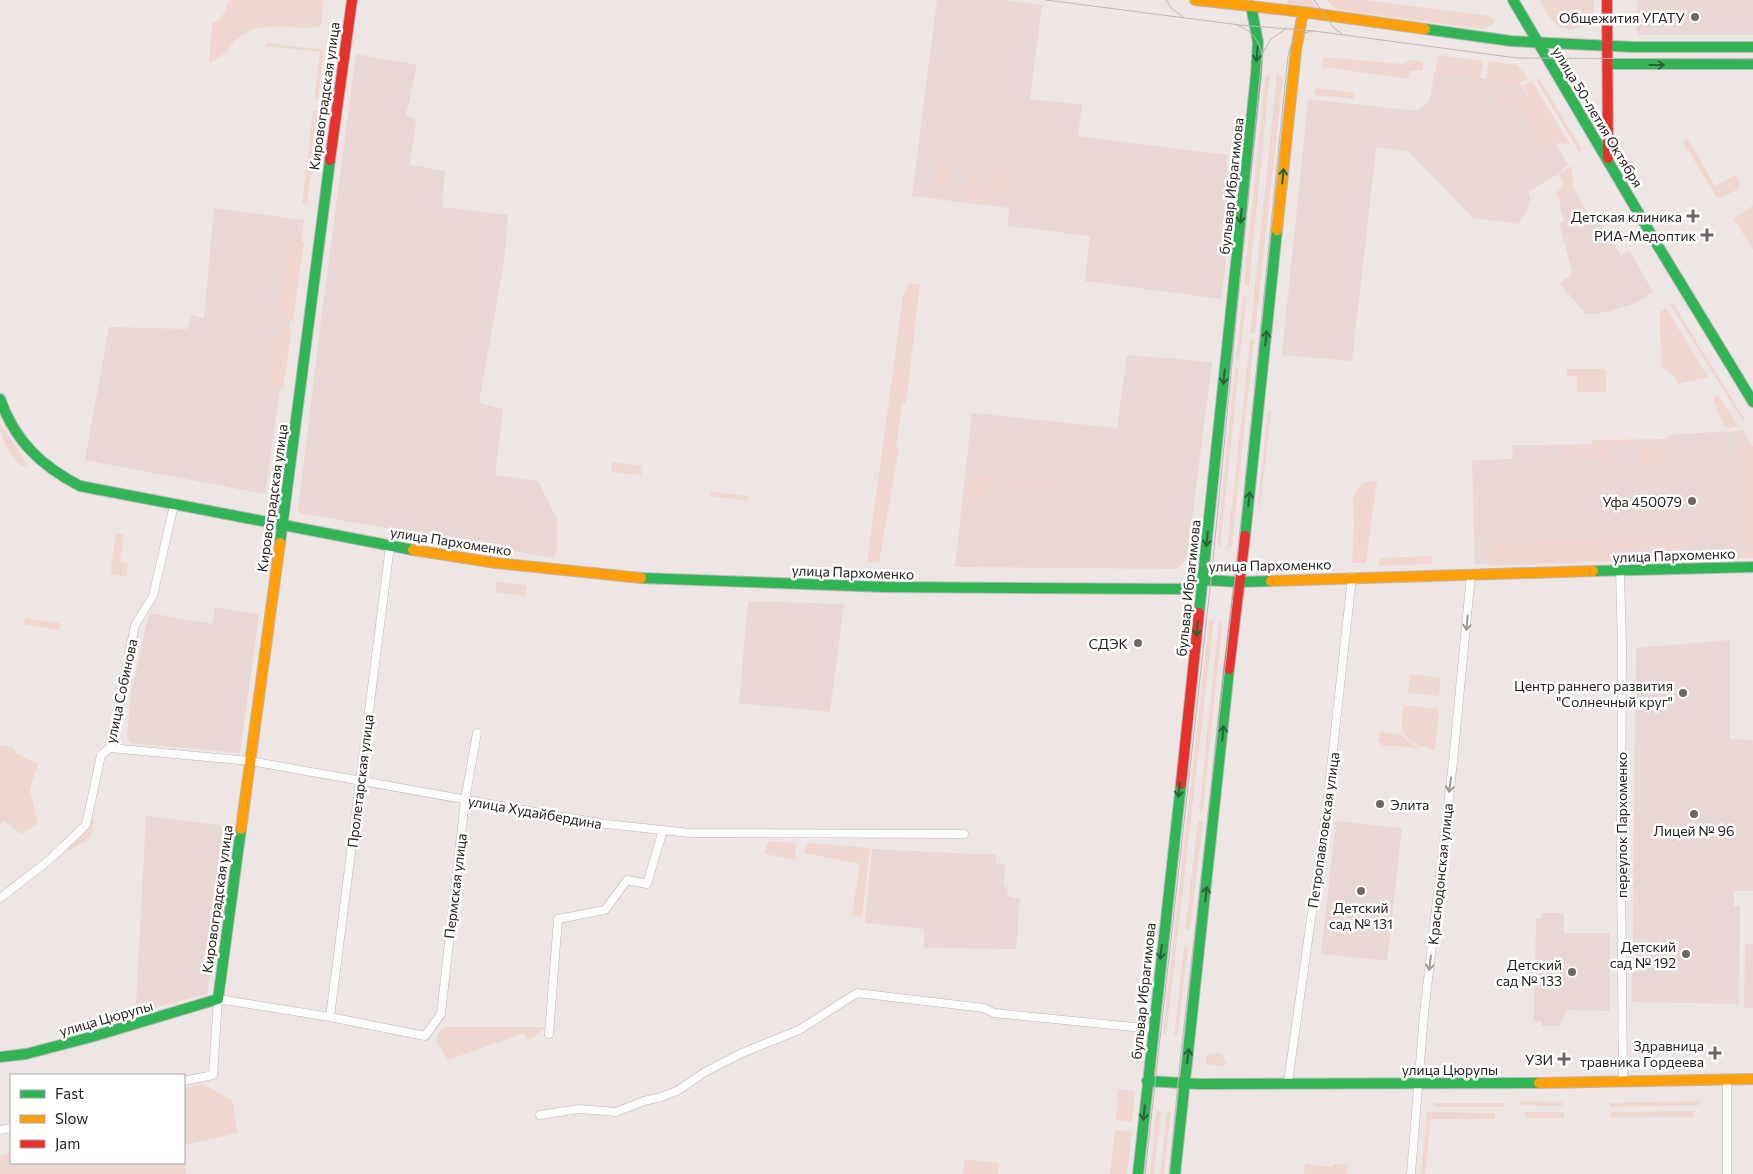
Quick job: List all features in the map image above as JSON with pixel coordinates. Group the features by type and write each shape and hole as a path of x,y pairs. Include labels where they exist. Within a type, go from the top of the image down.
{"main road":[{"name":"Кировоградская улица","path":"218,999 352,0"},
{"path":"1195,0 1303,12 1511,41 1634,47 1753,47"},
{"name":"улица 50-летия Октября","path":"1514,0 1658,246 1753,402"},
{"path":"1607,0 1608,159"},
{"name":"бульвар Ибрагимова","path":"1138,1174 1256,75 1258,42 1251,6"},
{"path":"1175,1174 1296,50 1303,12"},
{"path":"1608,64 1753,64"},
{"name":"улица Пархоменко","path":"0,399 10,425 43,465 60,478 80,486 390,546 496,563 646,578 885,587 1181,589 1203,580 1240,582 1352,577 1620,571 1732,566 1753,567"},
{"name":"улица Цюрупы","path":"0,1057 26,1054 91,1037 218,999"},
{"name":"улица Цюрупы","path":"1147,1081 1184,1083 1419,1083 1753,1079"}],"street":[{"name":"улица Собинова","path":"0,898 48,861 86,825 100,755 110,748 135,625 153,596 174,505"},
{"name":"Пролетарская улица","path":"330,1017 390,546"},
{"name":"переулок Пархоменко","path":"1620,571 1622,647 1621,870 1623,1080"},
{"name":"Краснодонская улица","path":"1411,1174 1424,1014 1454,762 1471,574"},
{"name":"Петропавловская улица","path":"1288,1082 1326,813 1352,577"},
{"name":"Пермская улица","path":"330,1017 425,1036 441,1014 465,800 477,733"},
{"name":"улица Худайбердина","path":"110,748 250,760 563,817 690,833 964,834"},
{"path":"549,1034 558,919 605,910 626,880 648,884 663,830"},
{"path":"540,1115 579,1109 616,1112 644,1100 677,1091 705,1072 742,1053 799,1030 857,992 984,1008 994,1013 1153,1029"},
{"path":"185,1081 213,1075 218,999 330,1017"},
{"path":"1727,1079 1727,1174"}],"shaded area":[{"path":"229,0 323,0 321,26 312,28 268,27 251,30 240,36 215,61 209,63 212,23 219,20"},
{"path":"937,0 1003,0 1042,5 1030,99 1082,105 1078,136 1228,155 1226,169 1238,171 1221,299 1085,281 1090,236 1008,226 1009,208 912,196"},
{"path":"1287,0 1311,0 1317,8 1287,4"},
{"path":"1326,0 1365,0 1490,16 1495,20 1492,25 1484,29 1337,10"},
{"path":"1539,0 1594,0 1593,16 1586,25 1570,29 1565,28 1553,21"},
{"name":"Общежития УГАТУ","path":"1637,0 1753,0 1753,35 1637,35"},
{"path":"267,43 324,50 318,100 314,99 320,52 266,46"},
{"path":"329,53 333,54 327,101 323,101"},
{"path":"356,54 417,65 406,115 416,121 410,165 445,171 442,207 508,215 504,261 479,403 503,409 495,475 538,481 557,519 557,551 553,558 298,511"},
{"path":"1438,55 1483,61 1480,79 1435,73"},
{"path":"1323,57 1403,64 1412,59 1423,62 1423,70 1410,71 1408,79 1322,67"},
{"path":"1489,61 1517,65 1528,79 1516,85 1486,80"},
{"path":"1434,72 1520,83 1568,165 1558,174 1528,192 1530,198 1527,211 1518,224 1473,218 1409,152 1379,147 1376,149 1352,361 1282,355 1308,99 1416,111 1430,101"},
{"path":"1277,73 1283,79 1255,333 1250,333"},
{"path":"1270,74 1249,285 1244,284 1265,78"},
{"path":"1539,78 1582,150 1579,152 1536,80"},
{"path":"1532,81 1570,144 1533,142 1533,131 1529,121 1516,107 1498,103 1499,93 1529,97 1523,86"},
{"path":"1317,88 1353,92 1354,99 1314,95"},
{"path":"313,111 319,111 307,204 302,203"},
{"path":"1688,139 1715,186 1735,175 1739,183 1738,189 1722,198 1717,198 1683,142"},
{"path":"940,160 945,162 952,177 940,189 934,187"},
{"path":"986,164 1004,168 1007,171 1004,200 1000,202"},
{"path":"1571,166 1574,189 1566,192 1561,201 1555,194 1564,185 1558,174"},
{"path":"973,173 976,175 976,180 984,180 989,188 985,190 971,186 968,180"},
{"path":"967,187 986,193 989,191 994,203 966,201 961,189"},
{"path":"1574,189 1591,219 1597,215 1621,256 1630,251 1653,292 1633,304 1601,313 1586,314 1559,283 1571,275 1572,271 1559,223 1564,221 1559,204 1566,192"},
{"path":"1753,205 1753,250 1734,219"},
{"path":"214,208 304,220 265,494 85,460 109,327 188,329 192,315 204,318"},
{"path":"288,240 304,242 293,321 284,320 285,311 279,310"},
{"path":"909,283 920,284 906,403 902,403 896,447 899,448 879,563 867,562 903,296"},
{"path":"1243,295 1247,296 1239,360 1236,359"},
{"path":"1672,302 1745,420 1743,421 1670,304"},
{"path":"1666,308 1708,377 1678,384 1674,377 1661,367 1660,312"},
{"path":"281,328 292,329 283,389 267,386 274,339 280,340"},
{"path":"1250,340 1254,340 1232,545 1227,549"},
{"path":"1127,355 1212,362 1187,558 1177,569 955,567 972,413 1117,428"},
{"path":"1235,368 1239,368 1220,548 1217,543"},
{"path":"1566,369 1604,369 1606,372 1606,392 1577,392 1577,376 1567,376"},
{"path":"1718,395 1738,425 1731,428 1724,426 1713,398"},
{"path":"1271,410 1260,508 1258,501 1268,412"},
{"path":"0,423 25,461 26,465 24,467 19,464 7,448 0,429"},
{"path":"1743,430 1753,447 1753,558 1744,558 1739,431"},
{"path":"1739,431 1744,558 1475,564 1472,460 1513,459 1512,445 1662,444 1666,437 1676,434"},
{"path":"1665,439 1659,445 1660,455 1666,456 1666,465 1638,466 1637,455 1642,454 1642,445 1591,445 1592,440"},
{"path":"1610,446 1611,459 1622,459 1622,464 1610,464 1610,458 1581,459 1581,452 1573,452 1573,462 1564,462 1563,447"},
{"path":"612,462 642,466 641,475 611,472"},
{"path":"977,476 1059,482 1059,487 988,482 986,499 968,497 965,494 967,483"},
{"path":"1377,480 1366,563 1352,563 1353,497 1361,484"},
{"path":"711,492 748,496 747,501 711,496"},
{"path":"116,533 124,534 120,561 128,563 126,577 110,574"},
{"path":"1673,535 1694,537 1694,544 1687,555 1670,559 1489,566 1488,555 1493,546 1505,542"},
{"path":"1432,556 1432,564 1379,566 1379,558"},
{"path":"497,582 527,585 525,596 495,592"},
{"path":"748,601 844,604 830,712 739,703"},
{"path":"215,607 259,614 240,753 130,743 127,735 132,688 149,613 212,624"},
{"path":"25,618 60,623 59,630 24,624"},
{"path":"1214,619 1166,1035 1163,1033 1209,622"},
{"path":"1219,619 1222,627 1203,812 1199,811"},
{"path":"1730,640 1730,739 1753,740 1753,891 1734,891 1734,906 1740,906 1739,1004 1632,1002 1636,648"},
{"path":"1410,674 1441,678 1439,696 1408,693"},
{"path":"1404,705 1439,709 1435,750 1424,748 1405,736 1402,723"},
{"path":"1380,732 1400,734 1419,749 1388,745 1384,747 1377,740 1379,739"},
{"path":"0,745 13,747 16,753 38,764 30,790 38,824 21,834 4,821 0,823"},
{"path":"146,816 221,825 228,856 207,994 142,1011 136,1006"},
{"path":"90,819 95,821 89,838 70,851 67,845"},
{"path":"1198,821 1203,821 1190,930 1185,930"},
{"name":"Детский сад № 131","path":"1336,821 1402,828 1387,961 1321,954"},
{"path":"771,841 794,843 796,846 795,860 764,854 767,844"},
{"path":"810,843 870,848 862,917 852,915 860,864 804,853 806,845"},
{"path":"872,849 996,855 996,863 1005,865 1004,886 1008,888 1007,896 1020,899 1016,949 924,948 924,929 865,923"},
{"name":"Детский сад № 133","path":"1541,913 1564,913 1564,933 1610,933 1610,1011 1567,1010 1559,1026 1542,1026 1542,1021 1534,1021 1536,918 1541,918"},
{"path":"1745,944 1753,944 1753,1008 1744,1008"},
{"path":"1184,947 1188,947 1178,1033 1174,1037"},
{"path":"445,1027 546,1027 527,1040 524,1033 448,1060 437,1042 437,1034"},
{"path":"1219,1053 1226,1060 1225,1066 1206,1065 1206,1057 1210,1054"},
{"path":"203,1084 232,1100 238,1133 185,1145 185,1088"},
{"path":"1118,1089 1135,1091 1132,1122 1116,1120"},
{"path":"1520,1101 1562,1102 1562,1106 1520,1105"},
{"path":"1700,1101 1700,1105 1610,1107 1610,1103"},
{"path":"1435,1103 1505,1103 1505,1107 1435,1107"},
{"path":"1156,1111 1161,1111 1154,1174 1150,1174"},
{"path":"1167,1111 1171,1112 1164,1174 1160,1174"},
{"path":"1693,1111 1693,1117 1610,1118 1610,1112"},
{"path":"1427,1112 1495,1113 1495,1119 1431,1119 1425,1174 1421,1174"},
{"path":"1526,1112 1564,1112 1564,1118 1526,1118"},
{"path":"1115,1130 1132,1132 1127,1174 1110,1174"},
{"path":"185,1145 186,1174 0,1174 0,1156 10,1153 10,1164 185,1164"},
{"path":"965,1159 999,1163 998,1174 963,1174"},
{"path":"1305,1164 1333,1167 1333,1164 1348,1165 1347,1174 1304,1174"}],"tram line":[{"path":"1046,0 1240,25 1314,31 1517,58 1753,59"},
{"path":"1166,0 1172,9 1183,17"},
{"path":"1314,0 1334,28 1342,34"},
{"path":"1145,1174 1212,570 1262,54 1254,36 1237,25"},
{"path":"1262,54 1271,39 1287,28"},
{"path":"1169,1174 1237,562 1288,56 1296,38 1304,33 1314,31"}],"traffic: fast":[{"path":"1513,0 1658,246 1753,402"},
{"path":"1199,613 1256,75 1258,42 1251,6"},
{"path":"1425,29 1511,41 1633,47 1753,47"},
{"path":"1608,64 1753,64"},
{"path":"280,543 330,160"},
{"path":"1245,536 1277,230"},
{"path":"0,399 13,428 31,451 53,470 80,486 413,550"},
{"path":"1593,571 1753,567"},
{"path":"641,578 885,587 1181,589 1203,580 1271,581"},
{"path":"1175,1174 1229,669"},
{"path":"1138,1174 1181,784"},
{"path":"0,1057 26,1054 91,1037 218,999 241,829"},
{"path":"1147,1081 1198,1084 1539,1083"}],"traffic: slow":[{"path":"1195,0 1303,12 1425,29"},
{"path":"1277,230 1296,50 1303,12"},
{"path":"241,829 280,543"},
{"path":"413,550 496,563 641,578"},
{"path":"1271,581 1593,571"},
{"path":"1539,1083 1753,1079"}],"traffic: jam":[{"path":"330,160 352,0"},
{"path":"1607,0 1608,158"},
{"path":"1229,669 1245,536"},
{"path":"1181,784 1199,613"}],"place":[{"name":"Общежития УГАТУ","path":"1695,17"},
{"name":"Детская клиника","path":"1693,216"},
{"name":"РИА-Медоптик","path":"1707,235"},
{"name":"Уфа 450079","path":"1692,501"},
{"name":"СДЭК","path":"1138,643"},
{"name":"Центр раннего развития \"Солнечный круг\"","path":"1683,693"},
{"name":"Элита","path":"1380,804"},
{"name":"Лицей № 96","path":"1694,814"},
{"name":"Детский сад № 131","path":"1361,891"},
{"name":"Детский сад № 192","path":"1686,954"},
{"name":"Детский сад № 133","path":"1572,972"},
{"name":"Здравница травника Гордеева","path":"1715,1053"},
{"name":"УЗИ","path":"1564,1059"}]}
